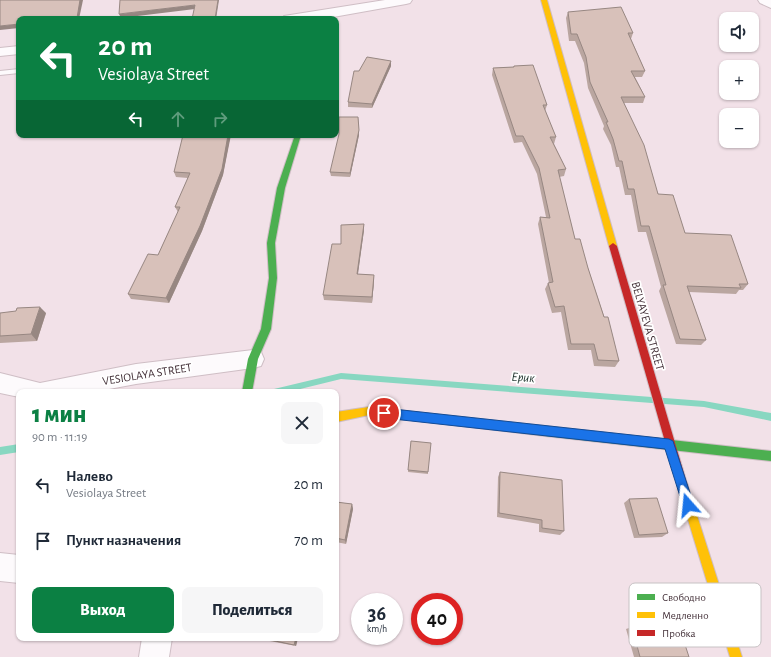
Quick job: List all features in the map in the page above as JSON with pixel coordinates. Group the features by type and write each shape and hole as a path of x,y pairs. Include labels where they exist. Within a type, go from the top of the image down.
{"street":[{"path":"303,16 406,0"},
{"name":"BELYAYEVA STREET","path":"544,0 669,444 713,583"},
{"path":"764,0 771,4"},
{"path":"0,52 16,50"},
{"path":"248,389 253,359 266,329 273,278 271,243 281,188 297,138"},
{"name":"VESIOLAYA STREET","path":"56,389 136,374 253,359"},
{"name":"VESIOLAYA STREET","path":"0,384 5,383 28,389"},
{"path":"339,416 369,411 771,456"},
{"path":"0,567 16,569"},
{"path":"154,657 157,641"},
{"name":"BELYAYEVA STREET","path":"733,647 736,657"}],"lane":[{"path":"0,73 16,71"}],"building":[{"path":"0,0 80,0 77,16 16,16 16,24 0,26"},
{"path":"120,0 218,0 215,16 193,16 195,5 119,14"},
{"path":"621,7 633,33 628,33 645,71 631,71 645,97 621,97 644,145 658,194 673,195 685,233 731,235 748,284 739,284 741,288 687,286 706,340 680,339 663,285 666,285 649,226 641,226 634,189 628,189 622,161 619,161 613,139 606,122 608,122 590,82 586,57 577,34 571,34 568,12"},
{"path":"367,57 391,61 372,104 348,102 354,71 359,71"},
{"path":"533,65 547,105 543,105 556,137 550,137 566,169 558,170 575,239 580,239 604,317 608,317 619,361 598,360 594,344 571,344 564,306 555,307 548,283 553,282 540,217 550,218 539,168 523,136 516,136 493,68"},
{"path":"339,117 358,117 359,130 350,173 330,172 339,134"},
{"path":"182,138 227,138 222,169 200,226 166,298 128,294 148,254 158,255 180,207 175,207 190,173 174,172"},
{"path":"364,224 357,274 374,275 372,297 323,295 332,244 341,244 341,225"},
{"path":"40,307 31,334 0,336 0,313 16,311 17,308"},
{"path":"411,441 431,443 428,472 408,470"},
{"path":"500,472 562,480 564,531 542,528 542,520 499,513"},
{"path":"657,498 668,533 639,535 629,499"},
{"path":"339,502 352,504 345,540 339,539"},
{"path":"275,641 295,641 294,645"},
{"path":"637,647 686,647 689,657 640,657"}],"waterway":[{"name":"Ерик","path":"287,389 341,376 704,404 771,417"},
{"name":"Ерик","path":"0,451 16,448"}],"traffic: fast":[{"path":"248,389 253,359 266,329 273,278 271,243 281,188 297,138"},
{"path":"545,431 771,456"}],"traffic: slow":[{"path":"544,0 613,246"},
{"path":"339,416 369,411 545,431"},
{"path":"683,487 713,583"},
{"path":"733,647 736,657"}],"traffic: jam":[{"path":"613,246 683,487"}],"route":[{"path":"384,413 669,444 688,505"}]}
